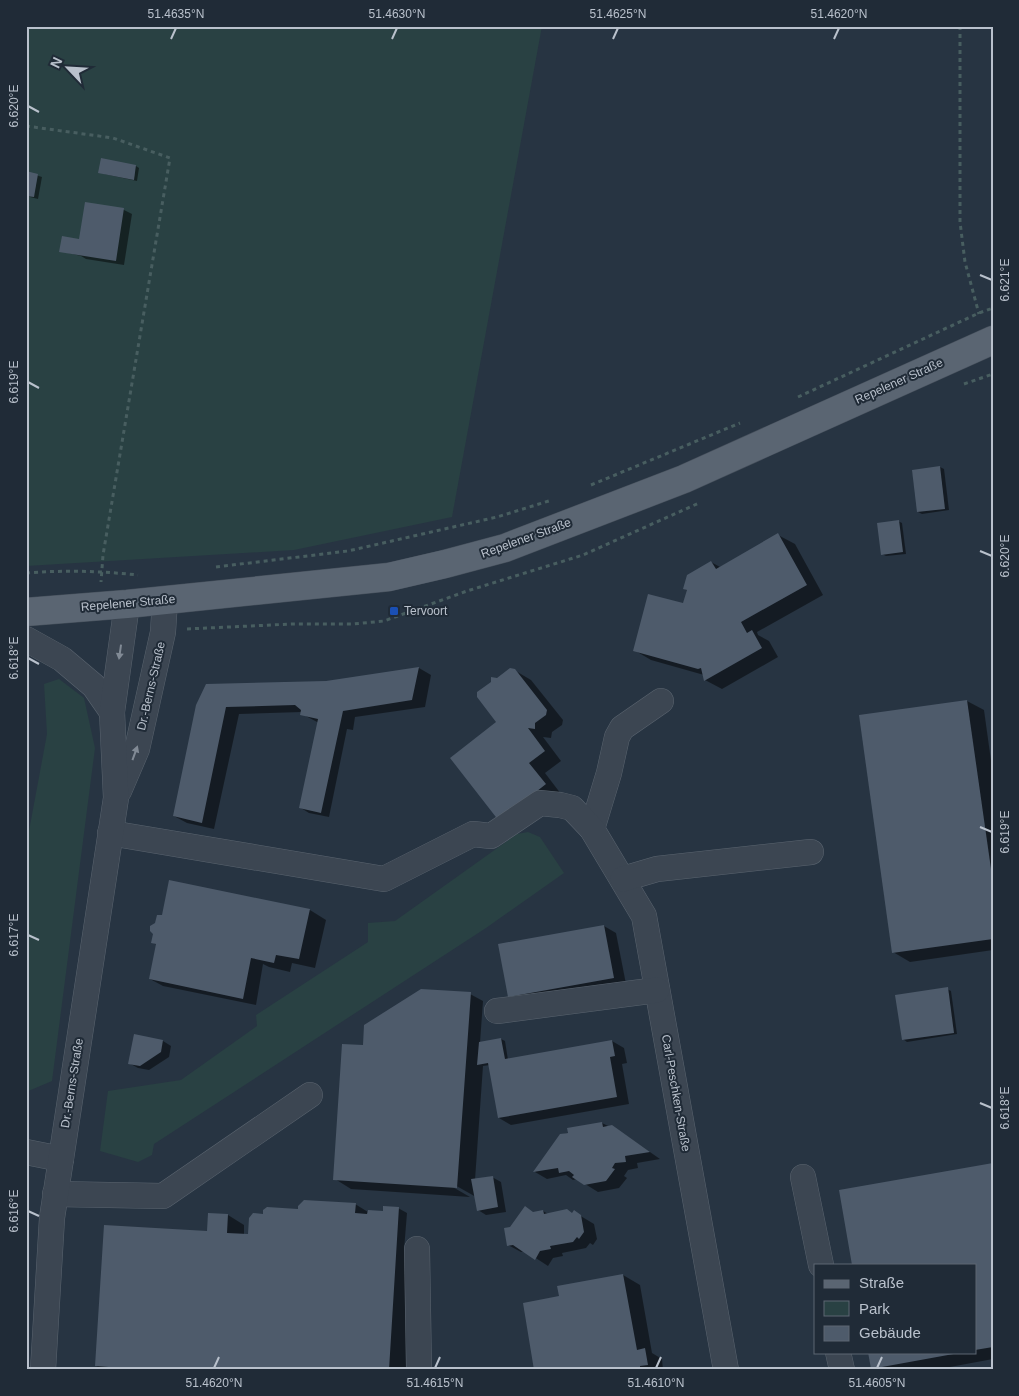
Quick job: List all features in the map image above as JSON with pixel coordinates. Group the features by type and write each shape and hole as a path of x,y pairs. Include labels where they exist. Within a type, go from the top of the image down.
{"main road":[{"name":"Repelener Straße","path":"26,612 165,600 389,576 505,548 684,479 989,341"}],"street":[{"name":"Dr.-Berns-Straße","path":"116,798 137,750 163,632 165,600"},
{"name":"Dr.-Berns-Straße","path":"43,1370 37,1302 52,1218 116,798 112,712 113,605"},
{"path":"26,639 62,658 94,686 112,712"},
{"path":"592,829 617,737 622,728 661,701"},
{"name":"Carl-Peschken-Straße","path":"110,833 384,880 473,834 492,836 540,803 572,808 592,829 644,916 726,1370"},
{"path":"623,879 657,870 810,852"},
{"path":"497,1011 658,990"},
{"path":"55,1194 163,1196 310,1095"},
{"path":"26,1152 61,1159"},
{"path":"803,1177 821,1264"},
{"path":"417,1250 419,1370"},
{"path":"838,1354 842,1370"}],"path":[{"path":"960,26 960,222 965,262 989,341"},
{"path":"26,126 113,138 170,158 103,555 102,571 113,605"},
{"path":"794,399 993,308"},
{"path":"587,486 742,422"},
{"path":"210,567 348,551 497,517 561,497"},
{"path":"26,573 61,570 102,571 143,576"}],"green space":[{"path":"26,26 542,26 452,517 294,550 26,566"},
{"path":"59,679 84,698 95,748 52,1081 26,1092 26,847 47,734 44,684"},
{"path":"528,832 540,837 564,873 486,928 154,1144 152,1155 138,1162 100,1151 108,1091 181,1080 257,1026 256,1015 368,942 368,923 395,921 517,834"}],"building":[{"path":"101,158 136,165 134,180 98,173"},
{"path":"26,171 38,174 34,197 26,196"},
{"path":"85,202 124,208 116,261 59,252 62,236 79,239"},
{"path":"940,466 945,509 917,512 912,470"},
{"path":"899,520 903,552 881,555 877,523"},
{"path":"778,533 807,585 741,622 747,633 752,630 762,648 704,681 701,668 698,669 633,651 648,594 683,603 687,590 683,589 687,575 711,561 716,569"},
{"path":"419,667 412,700 343,711 321,813 299,808 318,719 300,715 301,710 295,705 226,707 202,823 173,816 196,705 206,684 326,681"},
{"path":"510,668 515,669 547,710 546,715 535,723 535,729 528,728 545,751 529,763 546,784 499,821 450,758 496,722 477,697 477,692 491,682 491,677 497,678"},
{"path":"967,700 993,883 993,939 892,953 859,715"},
{"path":"169,880 310,909 299,959 276,955 274,963 251,958 243,999 149,979 156,944 151,943 153,934 150,931 150,926 155,923 157,915 162,915"},
{"path":"604,925 614,978 508,997 498,944"},
{"path":"948,987 954,1033 902,1040 895,995"},
{"path":"421,989 471,992 457,1188 333,1180 342,1044 363,1045 364,1025"},
{"path":"134,1034 163,1040 161,1052 140,1066 128,1064"},
{"path":"501,1038 505,1059 612,1040 615,1056 610,1057 617,1097 498,1118 488,1063 477,1065 479,1042"},
{"path":"602,1122 603,1127 612,1125 650,1152 625,1156 626,1162 615,1163 612,1168 615,1169 606,1181 584,1185 572,1177 574,1175 569,1171 559,1173 558,1168 533,1172 560,1134 568,1133 567,1128"},
{"path":"993,1163 993,1347 976,1350 976,1264 852,1264 839,1190"},
{"path":"493,1176 498,1207 477,1211 471,1179"},
{"path":"304,1200 356,1203 355,1213 367,1214 368,1210 383,1211 383,1206 399,1207 389,1370 149,1370 95,1366 104,1225 207,1231 208,1213 228,1214 227,1233 248,1234 249,1218 253,1213 263,1214 263,1210 267,1207 298,1209 298,1206"},
{"path":"525,1206 533,1212 543,1210 544,1214 567,1209 572,1213 574,1210 581,1215 584,1232 579,1239 577,1237 573,1242 550,1246 551,1249 540,1251 535,1260 513,1245 507,1246 504,1228 510,1227"},
{"path":"623,1274 637,1350 645,1348 648,1365 640,1366 640,1370 534,1370 523,1303 559,1296 557,1286"},
{"path":"868,1354 954,1354 871,1369"}],"place":[{"name":"Tervoort","path":"394,611"}]}
